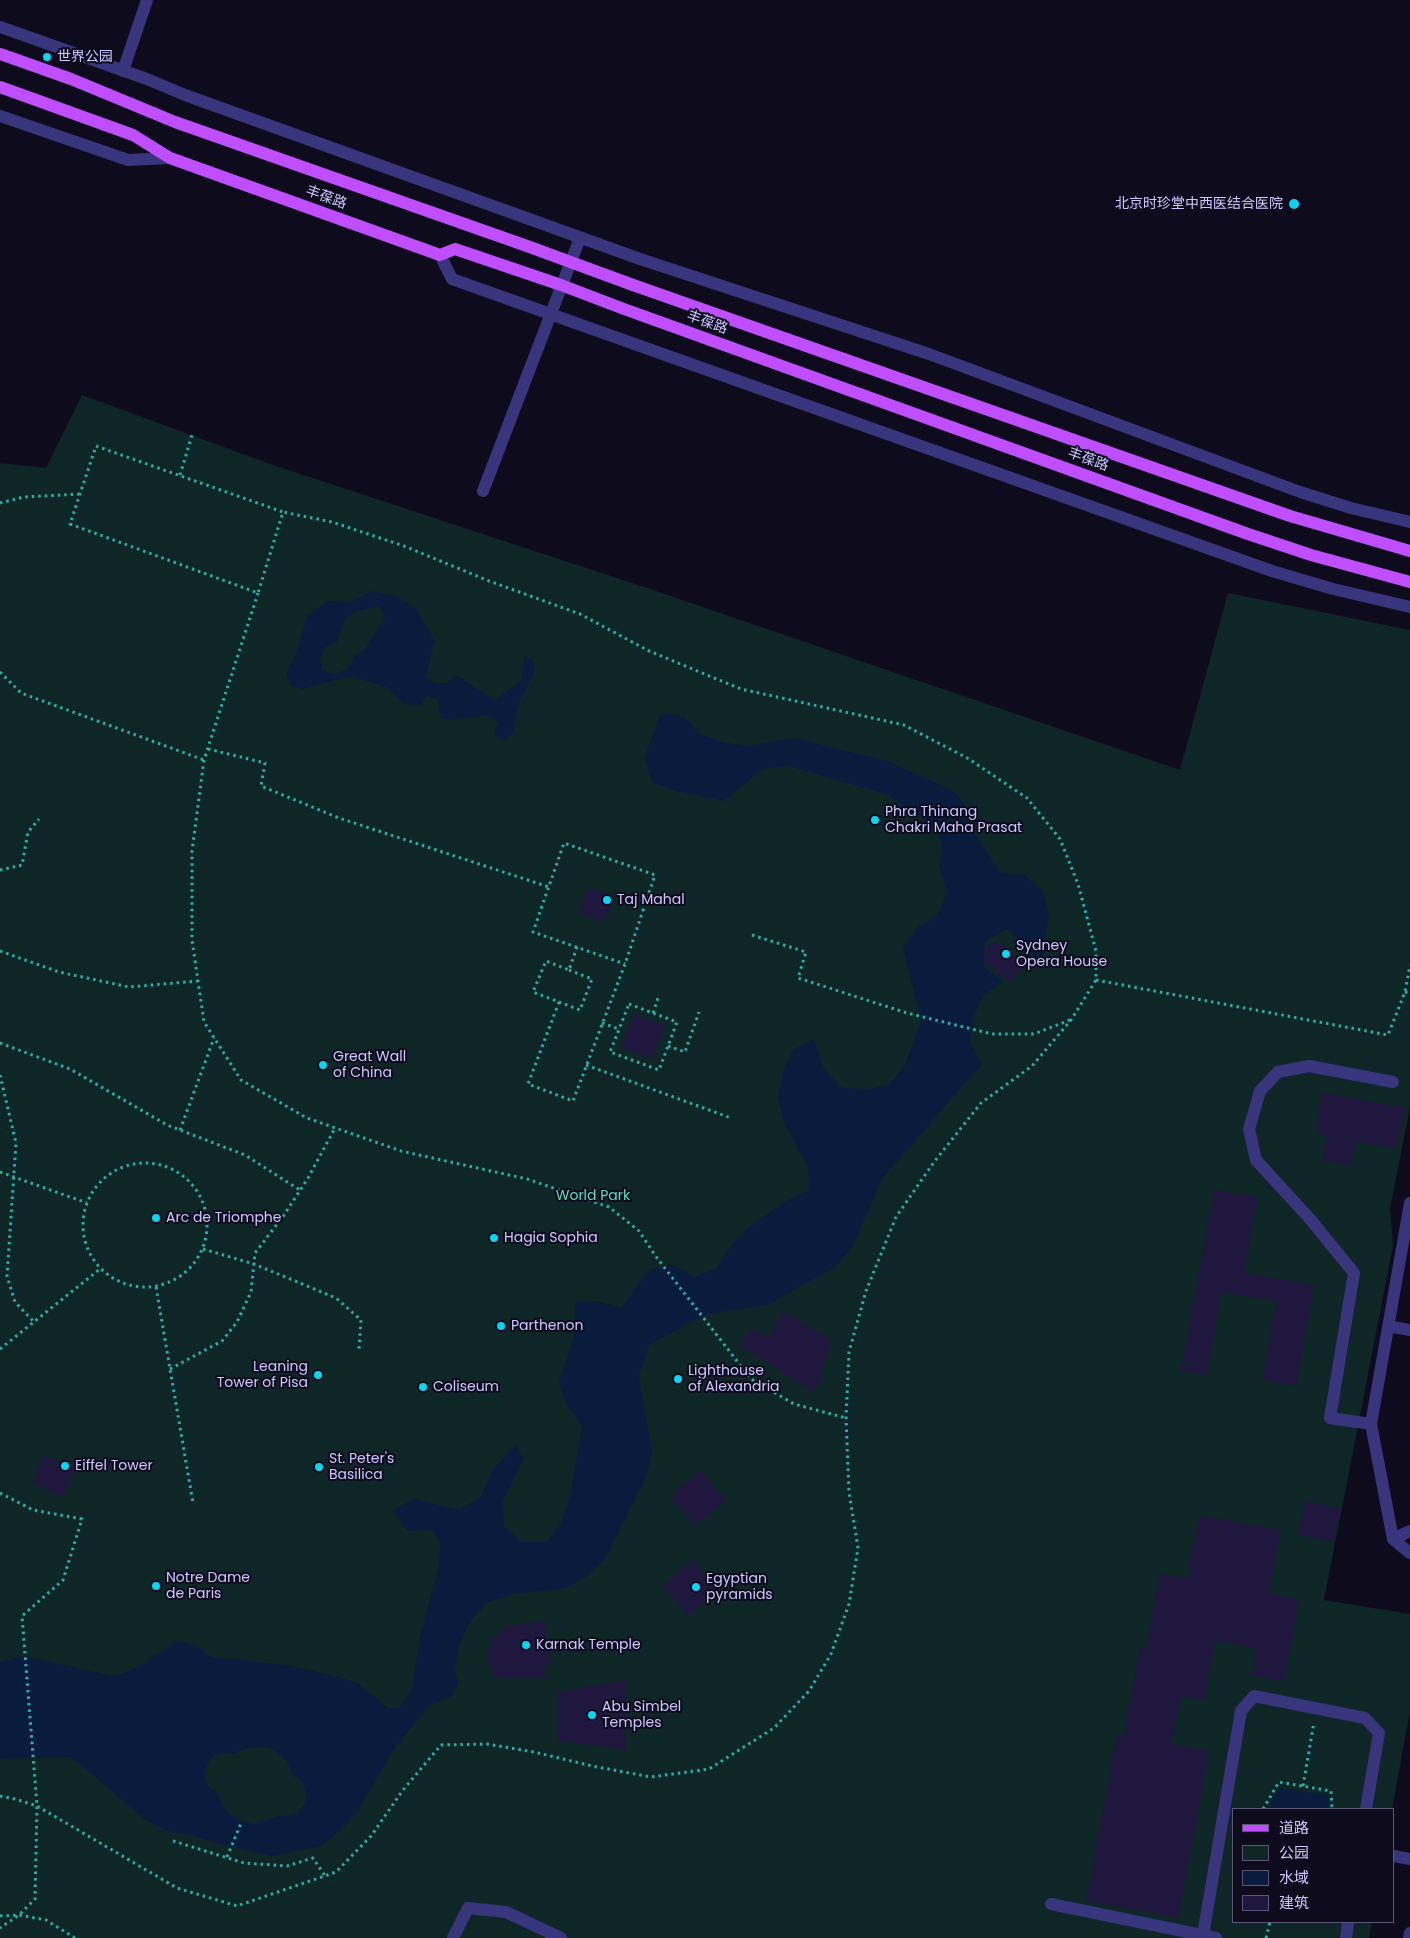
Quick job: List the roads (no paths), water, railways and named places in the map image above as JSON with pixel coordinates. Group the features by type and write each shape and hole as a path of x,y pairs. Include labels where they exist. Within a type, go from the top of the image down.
{"main road":[{"name":"丰葆路","path":"0,54 71,79 175,122 570,262 1280,512 1410,551"},
{"name":"丰葆路","path":"0,87 132,135 170,158 440,255 455,249 561,285 624,310 1248,534 1311,555 1410,582"}],"street":[{"path":"123,71 147,0"},
{"path":"0,27 580,238 929,354 1300,492 1351,508 1410,522"},
{"path":"0,116 128,160 170,158"},
{"path":"483,491 580,238"},
{"path":"440,255 452,279 1272,571 1333,589 1410,607"},
{"path":"1371,1424 1330,1418 1354,1273 1310,1219 1256,1160 1249,1129 1260,1091 1278,1072 1309,1066 1393,1082"},
{"path":"1410,1203 1371,1424 1393,1539 1410,1554"},
{"path":"1388,1326 1410,1330"},
{"path":"1393,1539 1410,1531"},
{"path":"1051,1904 1210,1937 1241,1710 1254,1696 1365,1718 1378,1733 1366,1808"},
{"path":"1395,1856 1410,1859"},
{"path":"452,1938 468,1908 506,1912 561,1938"},
{"path":"1346,1938 1348,1923"},
{"path":"1409,1938 1410,1933"}],"water":[{"path":"372,591 396,596 416,609 435,640 426,676 435,683 447,683 456,675 495,700 521,680 524,655 534,661 534,674 517,708 514,732 505,741 494,734 498,722 487,715 449,720 440,717 438,699 426,696 421,705 405,704 386,687 350,676 302,689 290,685 286,673 297,651 307,616 327,601 350,602","holes":["379,606 385,617 365,649 355,656 349,667 334,675 322,670 320,658 326,647 337,642 345,619 356,612"]},
{"path":"661,713 684,717 700,734 723,742 747,746 794,738 887,761 953,791 969,810 975,834 1001,873 1025,875 1043,891 1049,915 1042,964 1007,929 985,942 984,967 1003,981 983,996 973,1019 970,1043 982,1064 882,1179 852,1248 835,1267 768,1305 707,1314 650,1344 639,1377 652,1450 647,1475 605,1559 586,1577 563,1589 512,1594 487,1603 469,1623 459,1646 455,1671 458,1683 452,1696 430,1705 395,1748 358,1811 341,1830 321,1846 271,1856 195,1836 170,1832 147,1821 71,1757 0,1759 0,1662 23,1656 115,1676 137,1668 177,1641 194,1645 212,1657 287,1665 336,1676 358,1683 388,1708 399,1708 412,1689 419,1639 439,1566 440,1542 432,1530 407,1531 393,1511 413,1499 460,1510 480,1497 492,1471 515,1445 524,1457 503,1501 504,1526 521,1542 547,1542 561,1522 569,1499 582,1427 567,1406 559,1382 574,1336 575,1302 598,1301 621,1308 650,1269 673,1265 694,1277 717,1268 730,1247 747,1229 787,1200 809,1191 808,1167 784,1123 778,1097 783,1072 793,1050 814,1039 824,1069 841,1087 865,1090 888,1085 904,1067 921,1020 903,948 918,927 938,915 947,892 939,867 942,843 929,822 886,794 788,766 763,769 724,801 675,791 652,782 644,758","holes":["268,1748 278,1753 287,1762 293,1776 301,1781 306,1791 305,1803 297,1813 288,1816 278,1816 255,1824 242,1821 231,1815 222,1806 218,1793 209,1788 205,1778 206,1767 211,1758 220,1753 234,1754 244,1749"]},
{"path":"1279,1788 1328,1795 1329,1808 1268,1808"}],"place":[{"name":"世界公园","path":"47,57"},
{"name":"北京时珍堂中西医结合医院","path":"1294,204"},
{"name":"Phra Thinang Chakri Maha Prasat","path":"875,820"},
{"name":"Taj Mahal","path":"607,900"},
{"name":"Sydney Opera House","path":"1006,954"},
{"name":"Great Wall of China","path":"323,1065"},
{"name":"Arc de Triomphe","path":"156,1218"},
{"name":"Hagia Sophia","path":"494,1238"},
{"name":"Parthenon","path":"501,1326"},
{"name":"Leaning Tower of Pisa","path":"318,1375"},
{"name":"Lighthouse of Alexandria","path":"678,1379"},
{"name":"Coliseum","path":"423,1387"},
{"name":"Eiffel Tower","path":"65,1466"},
{"name":"St. Peter's Basilica","path":"319,1467"},
{"name":"Notre Dame de Paris","path":"156,1586"},
{"name":"Egyptian pyramids","path":"696,1587"},
{"name":"Karnak Temple","path":"526,1645"},
{"name":"Abu Simbel Temples","path":"592,1715"}],"park label":[{"name":"World Park","path":"593,1196"}]}
